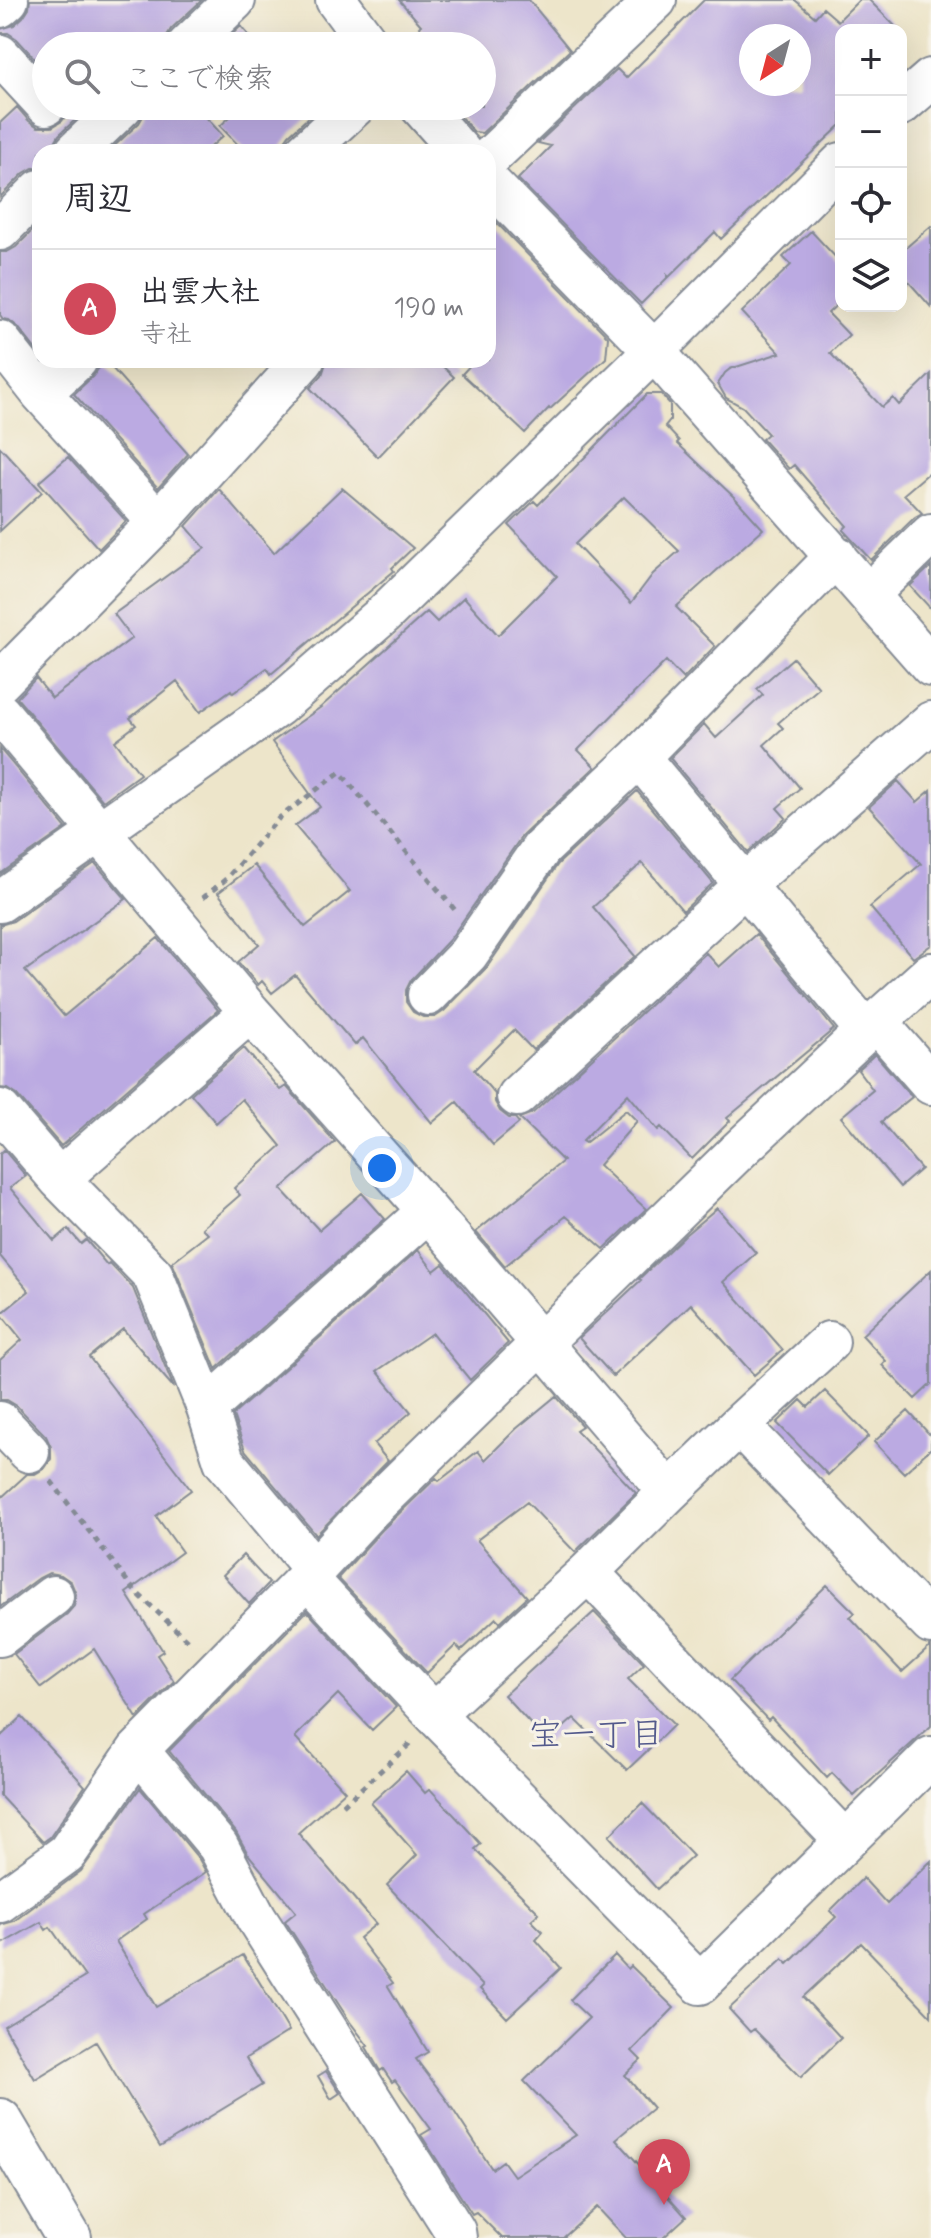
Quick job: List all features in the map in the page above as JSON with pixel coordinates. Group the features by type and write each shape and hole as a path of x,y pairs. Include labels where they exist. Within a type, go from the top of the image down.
{"main road":[{"path":"0,2121 69,2238"}],"street":[{"path":"0,7 8,0"},
{"path":"202,32 235,0"},
{"path":"336,0 360,32"},
{"path":"496,151 656,0"},
{"path":"0,55 32,90"},
{"path":"907,100 931,79"},
{"path":"57,120 76,144"},
{"path":"83,144 108,120"},
{"path":"314,144 340,120"},
{"path":"432,120 454,144"},
{"path":"0,902 278,706 384,614 654,351 836,168"},
{"path":"496,189 654,351 931,666"},
{"path":"0,230 32,198"},
{"path":"0,341 41,393 158,522"},
{"path":"41,393 68,368"},
{"path":"0,682 158,522 297,368"},
{"path":"869,594 931,534"},
{"path":"428,995 468,954 541,849 639,757 836,556"},
{"path":"0,713 250,1012 428,1211 669,1492"},
{"path":"517,1096 745,885 931,722"},
{"path":"639,757 745,885 871,1026 931,1084"},
{"path":"0,1902 67,1853 137,1751 366,1514 737,1152 931,973"},
{"path":"59,1179 250,1012"},
{"path":"0,1110 59,1179 153,1275 207,1408 224,1461 311,1574 436,1716 700,1984 931,1757"},
{"path":"207,1408 428,1211"},
{"path":"436,1716 829,1342"},
{"path":"0,1422 29,1452"},
{"path":"739,1425 931,1624"},
{"path":"588,1572 845,1841"},
{"path":"0,1636 53,1596"},
{"path":"137,1751 218,1846 256,1918 455,2231 456,2238"}],"path":[{"path":"173,921 226,879 279,818 340,772 479,939"},
{"path":"29,1452 133,1589 217,1670"},
{"path":"343,1805 436,1716"}],"building":[{"path":"30,0 202,0 169,32 32,32 32,56 17,39 8,33 0,33 0,29 14,25 29,8"},
{"path":"399,0 529,0 570,50 496,120 496,32 423,32 419,27 421,25"},
{"path":"704,0 795,0 815,17 823,8 838,21 859,0 869,0 893,24 835,24 835,131 721,239 715,232 669,277 667,275 641,304 518,179 551,146 538,143 617,69 626,78"},
{"path":"17,107 38,127 52,127 62,121 75,120 54,144 32,144 32,169 0,197 0,123"},
{"path":"141,120 209,120 223,136 214,144 117,144"},
{"path":"227,120 306,120 283,144 237,144 220,126"},
{"path":"463,120 496,120 482,133 474,132"},
{"path":"496,222 608,337 606,358 525,433 462,374 468,368 496,368"},
{"path":"931,226 931,307 907,280 907,247"},
{"path":"32,231 32,345 18,327 0,315 0,252 16,247"},
{"path":"811,231 835,257 835,307 828,313 849,335 830,353 882,407 893,398 899,405 931,374 931,471 904,494 922,513 871,560 843,530 847,526 794,465 789,469 762,439 768,434 743,407 726,398 718,384 730,369 780,353 742,312 791,265 783,257"},
{"path":"99,368 112,368 188,454 158,488 74,394"},
{"path":"324,368 444,368 454,377 378,457 310,388"},
{"path":"647,394 661,394 670,404 670,420 665,426 679,441 677,443 763,529 676,607 715,646 683,679 666,661 578,750 595,767 522,836 450,939 411,980 406,990 406,1002 413,1012 423,1017 435,1017 444,1011 487,967 558,864 637,791 713,883 683,911 642,863 593,907 635,956 533,1050 514,1030 474,1070 495,1094 500,1111 519,1123 493,1145 457,1102 432,1123 363,1038 355,1045 295,975 272,993 262,981 258,985 238,962 259,944 218,893 254,865 305,927 350,891 295,826 320,807 272,742 321,707 427,612 437,622 464,597 498,635 557,576 509,525 534,501 538,505","holes":["624,497 679,551 653,574 631,603 575,544"]},
{"path":"0,447 42,492 0,531"},
{"path":"68,457 126,521 99,549 39,482"},
{"path":"342,488 413,548 392,568 394,571 271,674 267,668 200,712 177,681 130,718 136,725 115,741 140,774 103,801 17,698 36,678 52,698 132,638 114,614 205,548 186,526 219,489 274,553"},
{"path":"931,566 931,609 910,586"},
{"path":"793,658 819,688 778,723 783,728 764,745 800,788 777,808 786,818 748,852 670,758 704,724 716,738 763,695 757,689"},
{"path":"0,749 66,828 0,874"},
{"path":"898,781 917,802 931,790 931,945 913,958 870,907 921,864 869,807"},
{"path":"95,863 126,899 25,971 64,1016 158,938 218,1010 61,1146 17,1095 0,1088 0,925 13,921"},
{"path":"756,934 834,1029 727,1118 730,1121 692,1159 661,1127 658,1130 628,1094 582,1141 585,1143 626,1110 637,1121 599,1165 646,1209 604,1249 566,1216 505,1266 476,1232 563,1161 519,1118 533,1113 706,953 719,967"},
{"path":"244,1048 280,1090 286,1086 335,1142 281,1189 319,1230 362,1193 385,1219 216,1369 172,1262 208,1234 202,1228 240,1195 234,1188 281,1146 242,1099 216,1123 191,1094"},
{"path":"875,1054 912,1097 881,1122 921,1169 900,1187 841,1117 873,1090 858,1070"},
{"path":"4,1150 26,1176 10,1188 54,1241 68,1229 81,1244 86,1240 107,1265 109,1263 133,1288 174,1388 123,1329 89,1357 191,1490 156,1516 182,1552 126,1593 163,1651 157,1655 174,1681 137,1718 94,1649 41,1688 14,1654 74,1606 76,1594 71,1582 61,1575 49,1573 0,1607 0,1499 27,1474 35,1474 45,1468 51,1459 51,1447 46,1436 17,1406 0,1400 0,1360 22,1340 1,1314 29,1291 0,1256 0,1154"},
{"path":"717,1208 756,1253 723,1282 783,1350 754,1375 691,1304 613,1376 579,1338"},
{"path":"418,1250 434,1271 443,1264 508,1343 470,1380 432,1333 377,1371 411,1412 374,1444 388,1461 316,1535 245,1450 233,1415"},
{"path":"931,1270 931,1384 915,1399 882,1365 886,1361 862,1335"},
{"path":"825,1391 869,1436 828,1475 777,1423 801,1400 808,1407"},
{"path":"556,1396 582,1426 576,1430 636,1493 575,1552 527,1502 477,1540 527,1597 500,1622 496,1618 461,1651 456,1645 427,1673 338,1578 436,1478 439,1481 478,1451 485,1460"},
{"path":"908,1411 931,1436 931,1448 904,1473 874,1442"},
{"path":"243,1555 269,1583 249,1604 223,1575"},
{"path":"827,1585 855,1613 850,1617 902,1672 931,1646 931,1726 854,1796 832,1773 827,1778 771,1717 768,1720 730,1680"},
{"path":"307,1611 396,1707 372,1730 338,1694 295,1737 345,1791 298,1833 376,1924 359,1938 393,1983 388,1986 428,2052 416,2059 492,2169 503,2161 514,2176 576,2135 524,2081 589,2018 570,2000 615,1955 628,1969 631,1966 674,2008 632,2051 641,2060 625,2075 653,2108 616,2139 686,2217 663,2238 626,2238 597,2207 563,2238 502,2238 476,2212 472,2214 421,2135 431,2129 395,2080 392,2082 383,2069 380,2071 368,2046 285,1921 296,1912 248,1854 236,1832 169,1751"},
{"path":"594,1612 644,1664 628,1679 674,1725 627,1770 574,1718 547,1742 504,1695"},
{"path":"22,1717 85,1786 50,1837 43,1842 0,1796 0,1737"},
{"path":"406,1771 425,1793 430,1789 481,1844 475,1849 539,1913 531,1920 543,1932 536,1940 561,1968 507,2018 480,1989 483,1986 387,1885 417,1855 371,1803"},
{"path":"140,1788 199,1859 206,1872 144,1914 147,1919 116,1941 156,2007 243,1955 289,2031 246,2058 262,2085 160,2147 96,2042 35,2079 4,2026 85,1977 50,1927 46,1930 41,1922 0,1945 0,1925 14,1921 81,1871"},
{"path":"642,1803 693,1856 657,1889 609,1836"},
{"path":"931,1861 931,2016 861,1943 803,1997 841,2038 801,2077 754,2029 750,2032 729,2009 783,1959 788,1964 836,1917 830,1911 863,1878 887,1904"},
{"path":"326,2071 340,2093 331,2099 318,2076"}],"place":[{"name":"出雲大社","path":"664,2205"}],"district":[{"name":"宝一丁目","path":"596,1733"}]}
